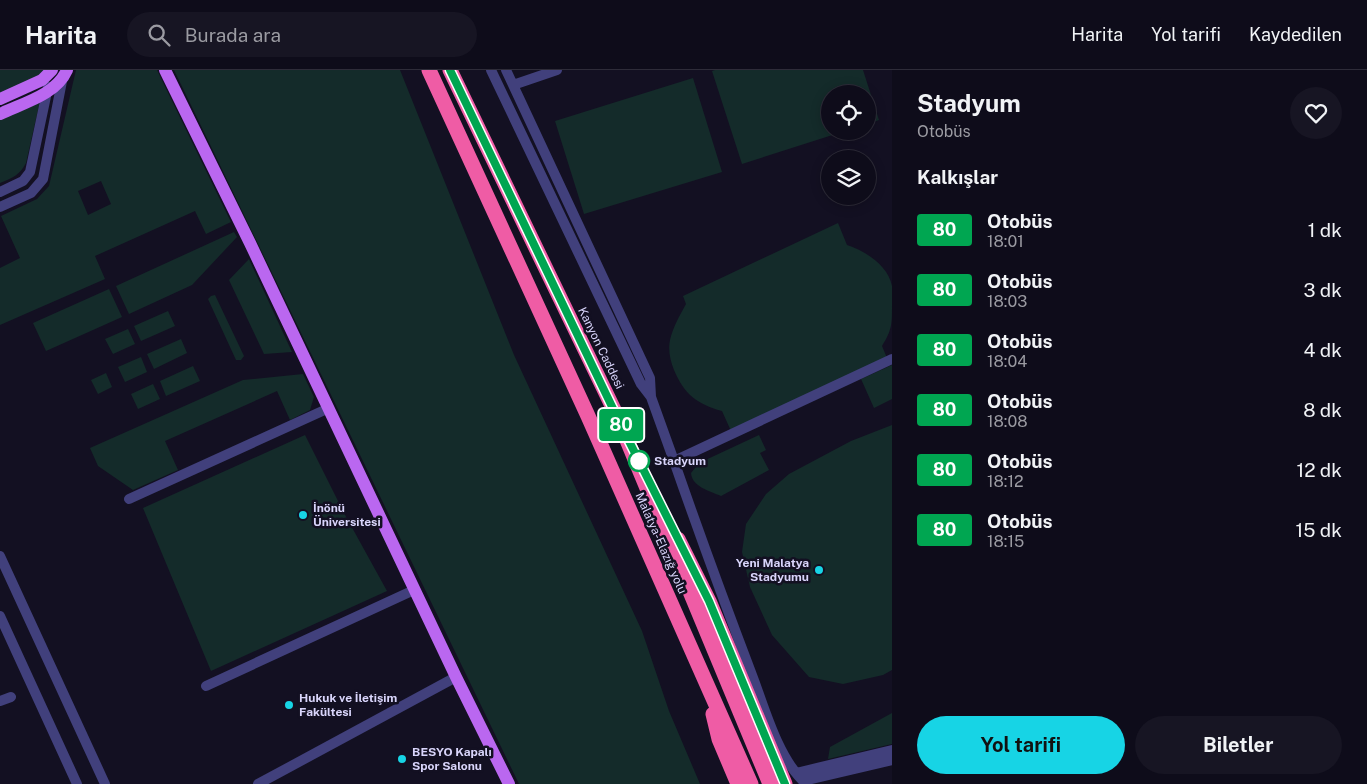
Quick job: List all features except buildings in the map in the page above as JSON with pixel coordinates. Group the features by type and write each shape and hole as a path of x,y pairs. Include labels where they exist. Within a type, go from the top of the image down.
{"highway":[{"name":"Malatya-Elazığ yolu","path":"429,70 588,416 751,784"},
{"name":"Kanyon Caddesi","path":"450,70 618,419 770,784"},
{"path":"618,419 709,601 790,778"},
{"path":"701,669 719,739 738,784"}],"main road":[{"path":"165,70 509,784"},
{"path":"0,99 42,80 51,72"},
{"path":"0,114 48,91 57,85 66,73"}],"street":[{"path":"491,70 641,384 651,397"},
{"path":"506,70 650,378 651,397 714,575 773,729 786,757 790,778"},
{"path":"513,85 557,70"},
{"path":"0,192 23,181 30,172 51,72 66,73 42,179 31,193 0,207"},
{"path":"674,461 892,359"},
{"path":"129,499 329,408"},
{"path":"0,556 105,784"},
{"path":"206,686 414,590"},
{"path":"0,616 77,784"},
{"path":"258,784 456,677"},
{"path":"0,701 11,697"},
{"path":"790,778 892,750"},
{"path":"790,778 804,780 892,760"}],"green space":[{"path":"0,70 47,70 0,99"},
{"path":"76,70 157,70 231,222 206,234 195,211 95,256 105,279 0,325 0,268 20,258 1,216 37,199 49,186","holes":["101,181 111,204 88,215 78,191"]},
{"path":"174,70 400,70 514,355 642,631 669,711 700,784 519,784"},
{"path":"863,70 868,85 821,85 821,139 742,164 712,71"},
{"path":"693,78 722,172 584,214 555,121"},
{"path":"40,101 26,163 12,178 0,183 0,120"},
{"path":"876,111 879,120 876,121"},
{"path":"838,223 847,245 875,260 890,278 892,286 890,331 882,346 887,358 731,431 722,411 705,405 687,392 682,386 673,366 669,344 671,335 686,304 683,296"},
{"path":"234,232 237,237 192,285 129,314 116,286"},
{"path":"249,259 292,352 264,354 229,280"},
{"path":"109,289 122,317 46,351 33,323"},
{"path":"215,295 244,356 241,360 236,360 208,299"},
{"path":"168,311 175,326 141,341 134,326"},
{"path":"128,329 135,344 113,354 105,339"},
{"path":"181,339 187,353 154,369 147,354"},
{"path":"141,357 147,372 125,382 118,367"},
{"path":"892,365 892,399 874,408 861,379"},
{"path":"193,366 200,381 166,396 160,381"},
{"path":"106,373 112,387 98,394 91,380"},
{"path":"303,374 314,397 310,410 290,420 277,391 165,441 178,470 133,490 98,466 90,448 243,380"},
{"path":"153,384 160,399 138,409 131,394"},
{"name":"Yeni Malatya Stadyumu","path":"892,425 892,670 883,675 843,684 809,677 772,635 750,587 742,552 746,524 766,494 789,474 851,441"},
{"path":"305,435 344,513 387,591 211,671 143,508"},
{"path":"759,435 766,450 760,453 769,470 721,496 702,488 692,478 691,473 699,463"},
{"path":"892,713 892,744 828,759 830,747"}],"bus line":[{"name":"80","path":"450,70 618,419 709,601 785,784"}],"place":[{"name":"Stadyum","path":"639,461"},
{"name":"İnönü Üniversitesi","path":"303,515"},
{"name":"Yeni Malatya Stadyumu","path":"819,570"},
{"name":"Hukuk ve İletişim Fakültesi","path":"289,705"},
{"name":"BESYO Kapalı Spor Salonu","path":"402,759"}]}
